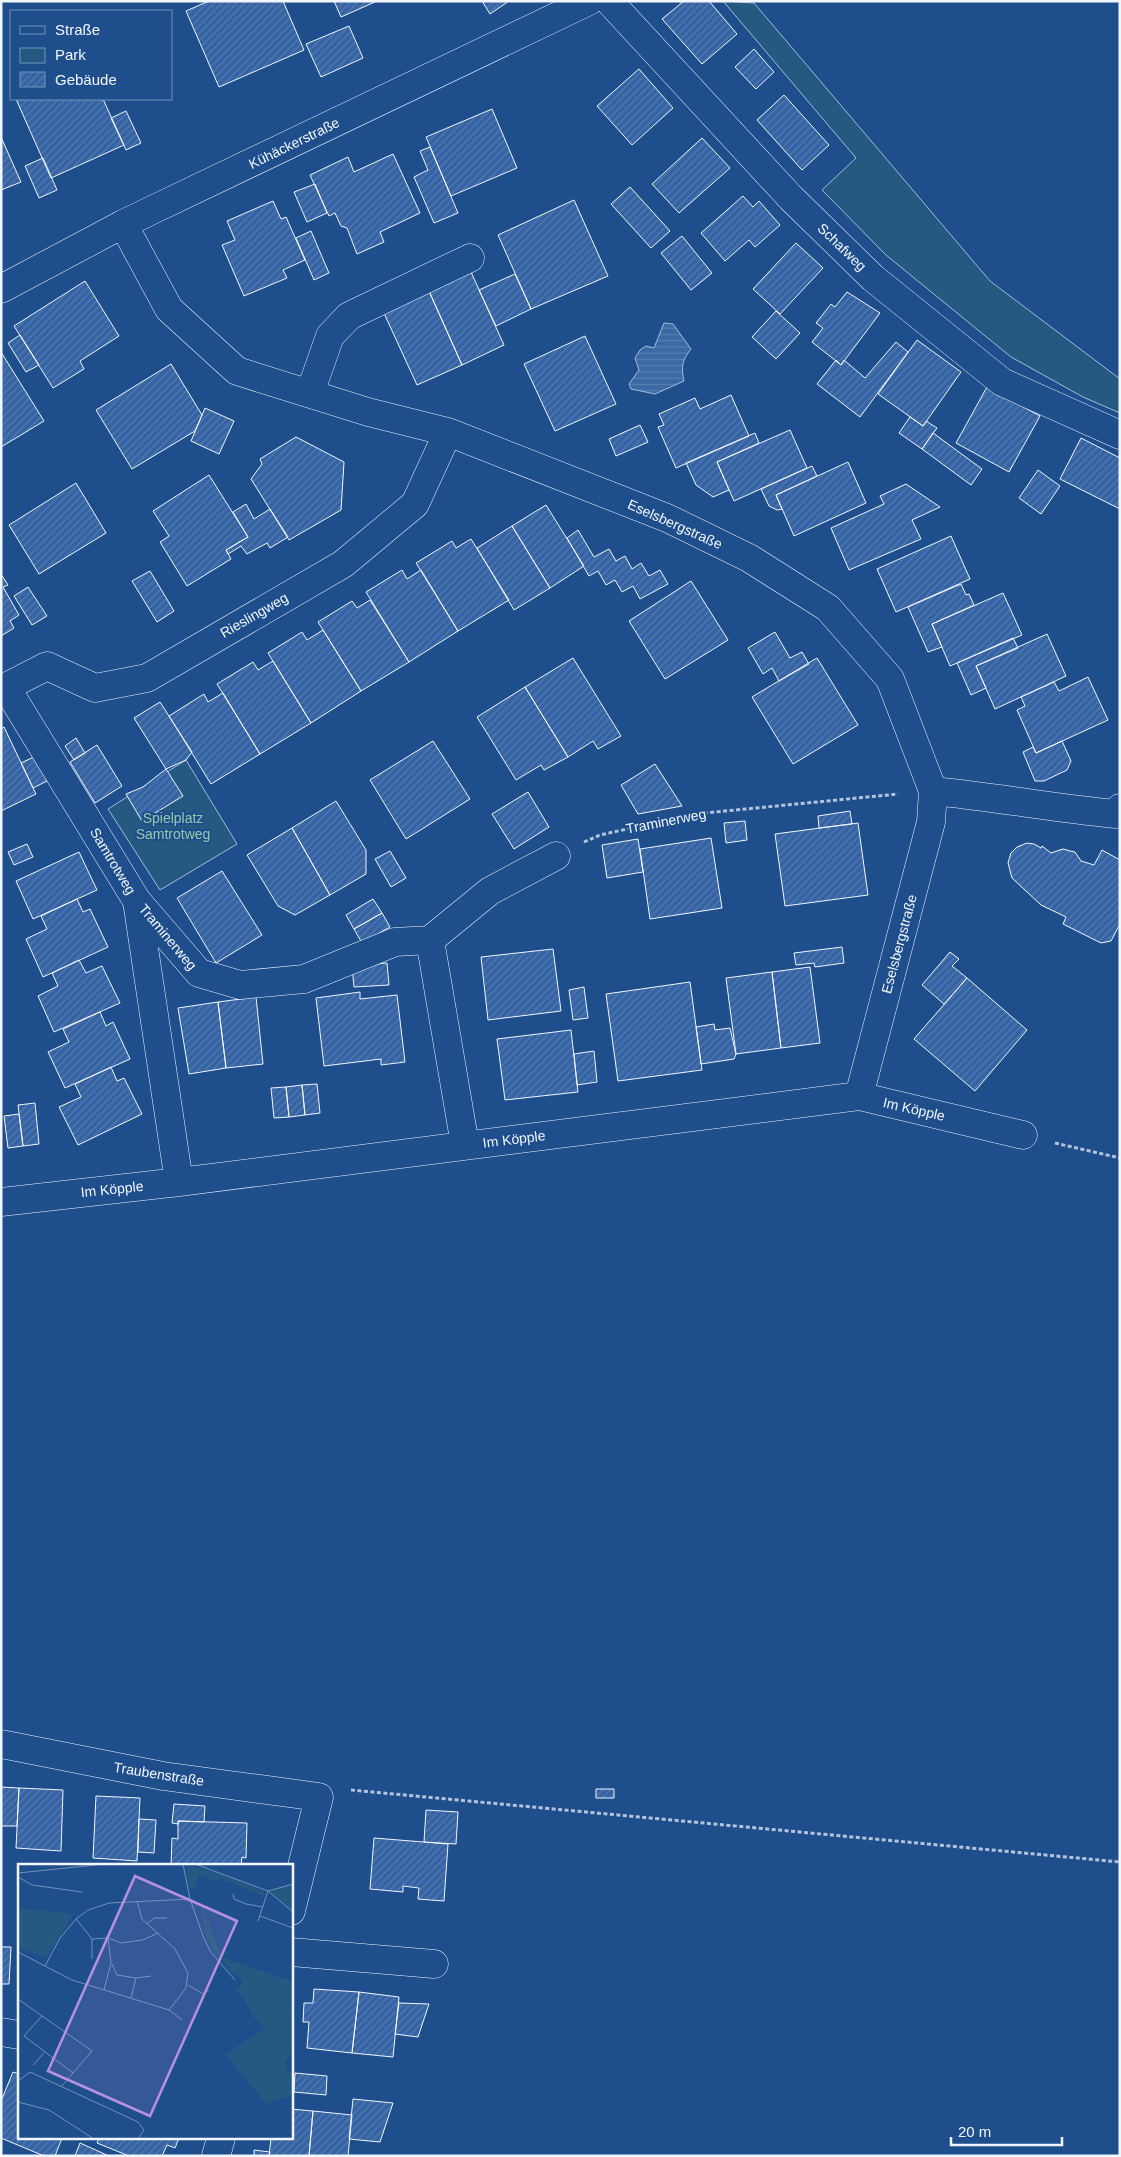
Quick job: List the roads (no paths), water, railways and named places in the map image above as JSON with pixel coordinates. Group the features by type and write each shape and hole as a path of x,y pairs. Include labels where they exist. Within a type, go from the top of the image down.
{"street":[{"name":"Kühäckerstraße","path":"1,290 123,224 589,1"},
{"name":"Schafweg","path":"609,1 791,198 873,278 1002,382 1120,434"},
{"name":"Eselsbergstraße","path":"123,224 170,308 237,371 368,412 448,432 668,518 749,558 828,608 890,679 933,791 931,822 859,1096"},
{"path":"310,393 330,336 349,316 470,258"},
{"name":"Rieslingweg","path":"4,688 47,666 95,688 147,678 342,564 415,504 448,432"},
{"name":"Samtrotweg","path":"4,688 137,900 179,1182"},
{"path":"933,791 992,797 1052,808 1116,814 1120,808"},
{"path":"465,1145 430,940 490,891 556,856"},
{"name":"Traminerweg","path":"137,900 199,974 240,986 304,979 395,942 430,940"},
{"name":"Im Köpple","path":"1,1202 179,1182 859,1096 1022,1135"},
{"name":"Traubenstraße","path":"1,1744 163,1776 319,1797 292,1907"},
{"path":"292,1952 434,1964"},
{"path":"1,2032 18,2035"},
{"path":"216,2156 220,2140"}],"park label":[{"name":"Spielplatz Samtrotweg","path":"173,826"}]}
